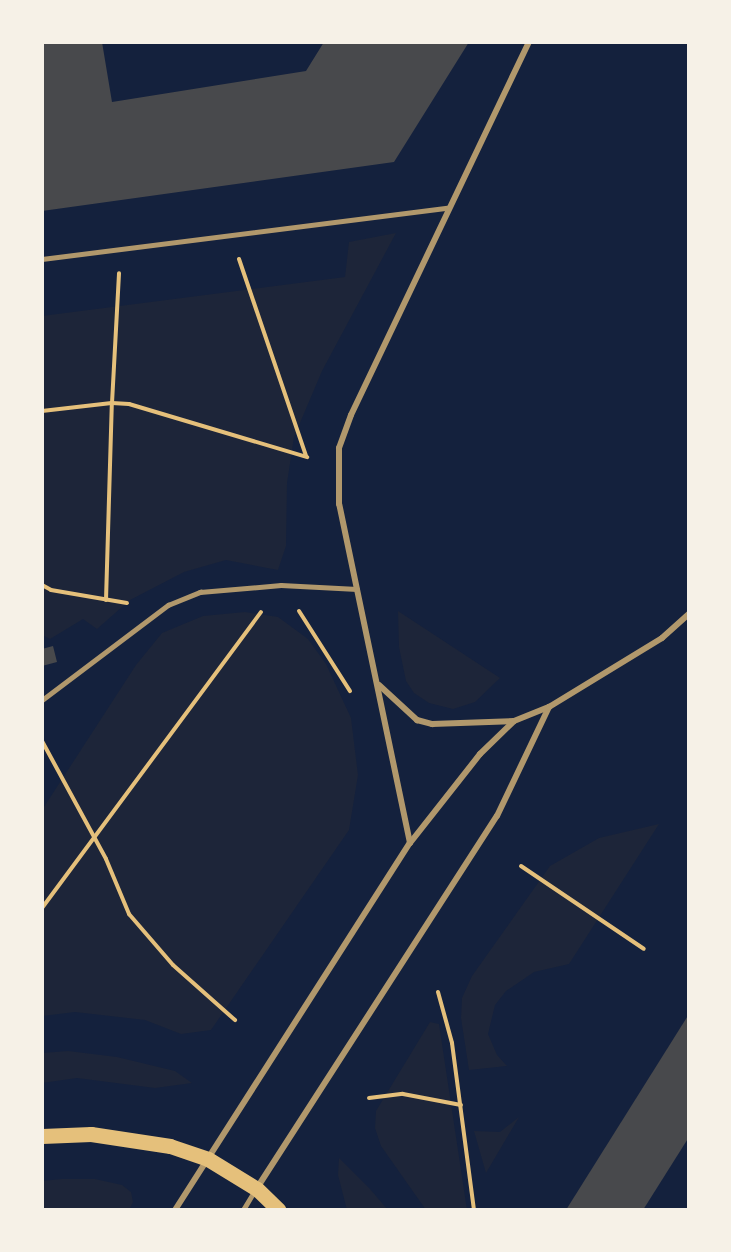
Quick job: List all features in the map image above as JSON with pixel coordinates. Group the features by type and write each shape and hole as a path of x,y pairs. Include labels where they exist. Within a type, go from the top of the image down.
{"main road":[{"path":"42,1136 91,1134 131,1138 208,1159 256,1189 279,1210"}],"street":[{"path":"410,843 339,504 339,447 351,415 447,208 529,42"},
{"path":"378,685 417,720 432,724 514,721 549,707 662,638 689,614"},
{"path":"256,1189 497,816 549,707"},
{"path":"175,1210 410,843 480,754 514,721"}],"lane":[{"path":"42,259 447,208"},
{"path":"42,700 163,609 200,592 281,585 357,589"},
{"path":"243,1210 256,1189"}],"path":[{"path":"42,411 111,403 129,404 307,457 230,235"},
{"path":"106,600 111,403 121,248"},
{"path":"42,585 51,590 163,609"},
{"path":"42,908 263,609"},
{"path":"301,613 351,693"},
{"path":"42,741 106,859 129,914 173,965 236,1020"},
{"path":"521,866 644,949"},
{"path":"438,992 452,1043 474,1210"},
{"path":"369,1098 403,1094 461,1105"}],"shaded area":[{"path":"396,233 322,371 294,437 287,483 286,546 278,570 226,560 184,572 130,600 97,629 83,619 50,639 42,635 42,316 345,277 349,242"},
{"path":"398,611 500,678 475,702 453,709 429,703 414,693 406,681 399,647"},
{"path":"245,612 278,617 308,639 326,664 351,718 358,775 349,830 211,1030 181,1034 145,1020 75,1012 42,1016 42,810 136,665 162,633 203,616"},
{"path":"659,824 569,964 534,972 506,991 495,1005 488,1034 497,1055 507,1066 469,1070 461,1018 462,998 472,976 550,866 599,838"},
{"path":"430,1022 439,1024 467,1210 426,1210 381,1146 375,1128 376,1111"},
{"path":"68,1051 117,1057 175,1071 192,1083 155,1088 77,1078 42,1083 42,1053"},
{"path":"519,1117 486,1173 474,1131 500,1132"},
{"path":"339,1158 388,1210 347,1210 338,1175"},
{"path":"95,1179 122,1185 131,1192 133,1202 129,1210 42,1210 42,1181"}],"building":[{"path":"42,42 102,42 112,102 306,71 324,42 469,42 394,162 42,211"},
{"path":"53,646 57,662 42,666 42,649"},
{"path":"689,1014 689,1137 643,1210 566,1210"}]}
